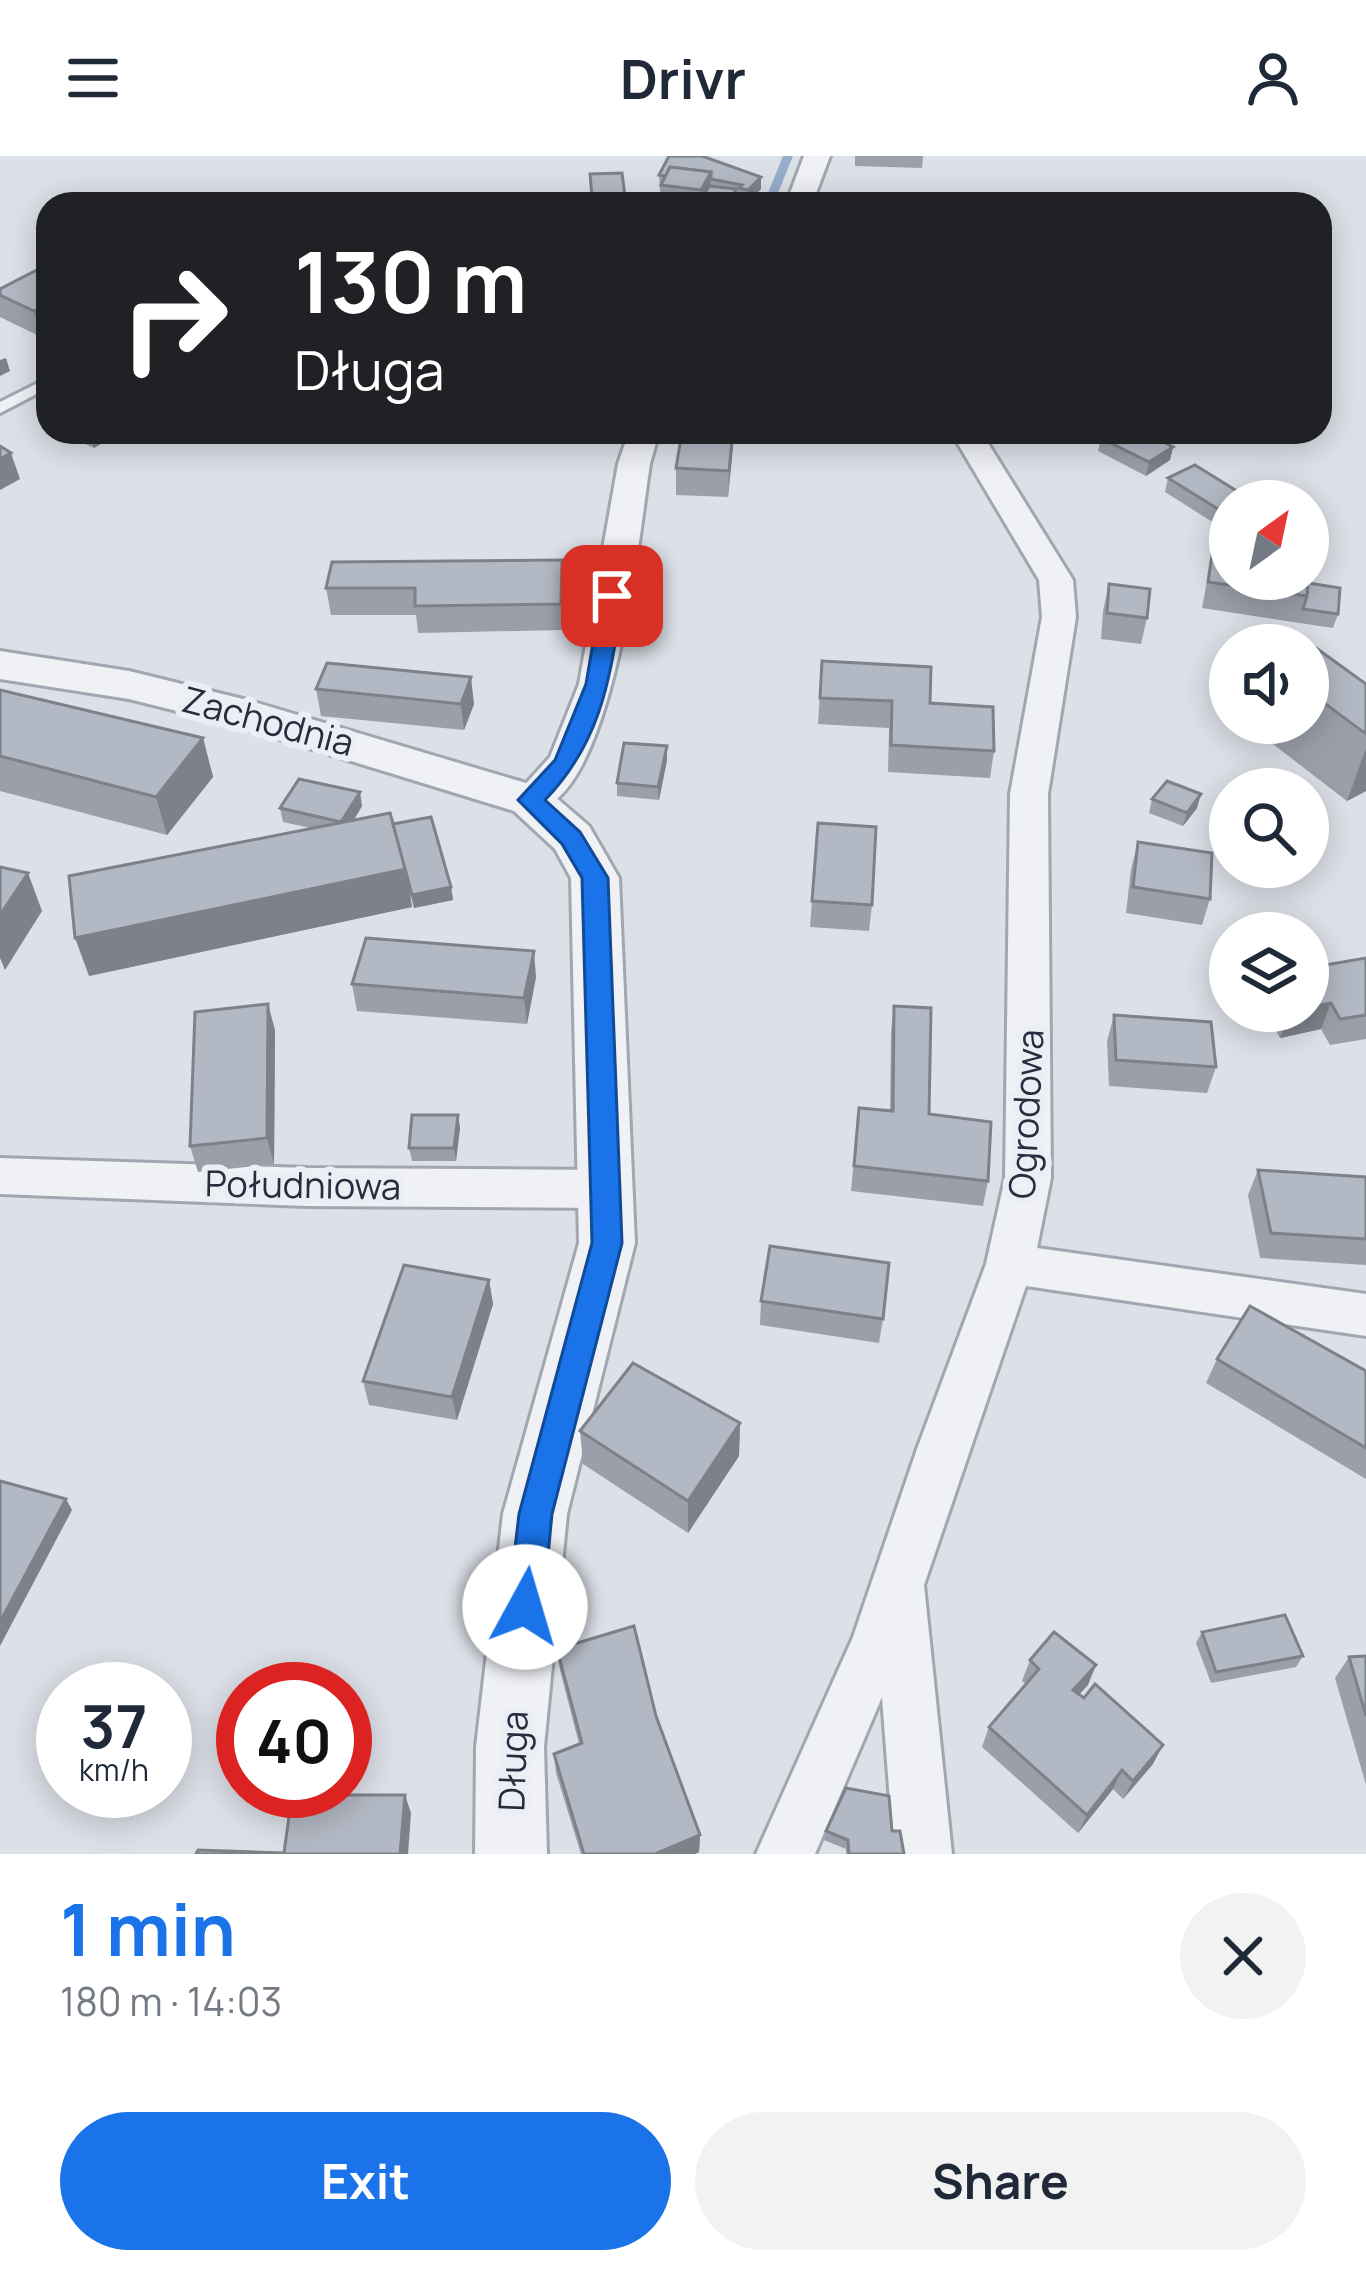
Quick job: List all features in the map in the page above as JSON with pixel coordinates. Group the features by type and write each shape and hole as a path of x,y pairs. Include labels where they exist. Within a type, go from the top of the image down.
{"street":[{"path":"804,192 817,156"},
{"path":"530,800 566,763 597,684 640,444"},
{"name":"Ogrodowa","path":"785,1854 879,1642 1010,1264 1028,1178 1029,794 1060,617 1056,580 973,444"},
{"name":"Zachodnia","path":"0,665 129,685 228,709 530,800"},
{"name":"Długa","path":"511,1854 510,1747 536,1514 607,1243 595,878 572,838 530,800"},
{"name":"Południowa","path":"0,1176 605,1190"},
{"path":"1010,1264 1366,1315"},
{"path":"901,1577 923,1854"}],"lane":[{"path":"0,408 36,388"}],"building":[{"path":"669,156 702,156 761,177 748,190 711,179 711,172 670,167 666,176 659,175"},
{"path":"670,167 711,172 701,190 661,185"},
{"path":"622,173 624,192 592,192 590,174"},
{"path":"709,186 736,189 734,192 706,192"},
{"path":"36,271 36,310 0,295 0,289"},
{"path":"680,444 732,444 729,471 676,468"},
{"path":"1113,444 1173,447 1149,462"},
{"path":"1195,465 1219,480 1209,480 1209,503 1168,478"},
{"path":"562,560 561,604 415,606 415,588 326,588 332,562"},
{"path":"1109,584 1150,589 1147,618 1107,613"},
{"path":"1329,586 1340,588 1338,614 1303,609 1306,600 1329,600"},
{"path":"1329,657 1366,684 1366,734 1329,707"},
{"path":"822,661 931,667 930,703 993,707 994,751 891,745 892,701 820,698"},
{"path":"327,663 471,677 461,704 316,689"},
{"path":"0,690 203,738 156,797 0,756"},
{"path":"624,743 667,746 658,787 617,783"},
{"path":"299,779 360,792 341,822 280,808"},
{"path":"1167,781 1201,794 1187,813 1152,799"},
{"path":"390,813 406,869 75,938 69,876"},
{"path":"431,817 451,887 412,895 393,824"},
{"path":"818,823 876,827 872,905 812,901"},
{"path":"1138,842 1209,853 1210,899 1133,887"},
{"path":"0,867 28,873 0,915"},
{"path":"366,938 534,951 524,998 352,984"},
{"path":"1366,958 1366,1015 1340,1019 1329,1003 1329,964"},
{"path":"268,1004 267,1138 190,1146 195,1012"},
{"path":"894,1006 931,1008 929,1114 991,1122 988,1181 854,1166 859,1108 893,1111"},
{"path":"1114,1015 1209,1022 1216,1067 1116,1060"},
{"path":"412,1115 458,1115 454,1148 409,1148"},
{"path":"1258,1170 1366,1177 1366,1239 1271,1233"},
{"path":"770,1246 889,1263 883,1319 761,1301"},
{"path":"404,1265 489,1280 452,1397 363,1381"},
{"path":"1250,1306 1366,1371 1366,1448 1217,1359"},
{"path":"633,1363 740,1423 688,1501 580,1431"},
{"path":"0,1481 66,1499 0,1622"},
{"path":"1285,1615 1303,1656 1216,1672 1202,1632"},
{"path":"634,1626 656,1716 700,1835 655,1854 584,1854 554,1754 582,1743 557,1649"},
{"path":"1054,1632 1096,1665 1073,1690 1084,1698 1095,1684 1163,1745 1133,1781 1122,1770 1087,1815 989,1727 1039,1669 1030,1660"},
{"path":"1366,1656 1366,1716 1349,1657"},
{"path":"846,1788 889,1796 892,1831 900,1831 904,1854 849,1854 848,1840 826,1831"},
{"path":"372,1795 405,1795 400,1854 196,1854 198,1850 284,1853 289,1818 372,1818"}],"waterway":[{"path":"773,192 788,156"}],"route":[{"path":"525,1607 536,1514 607,1243 595,878 572,838 530,800 566,763 597,684 612,596"}]}
